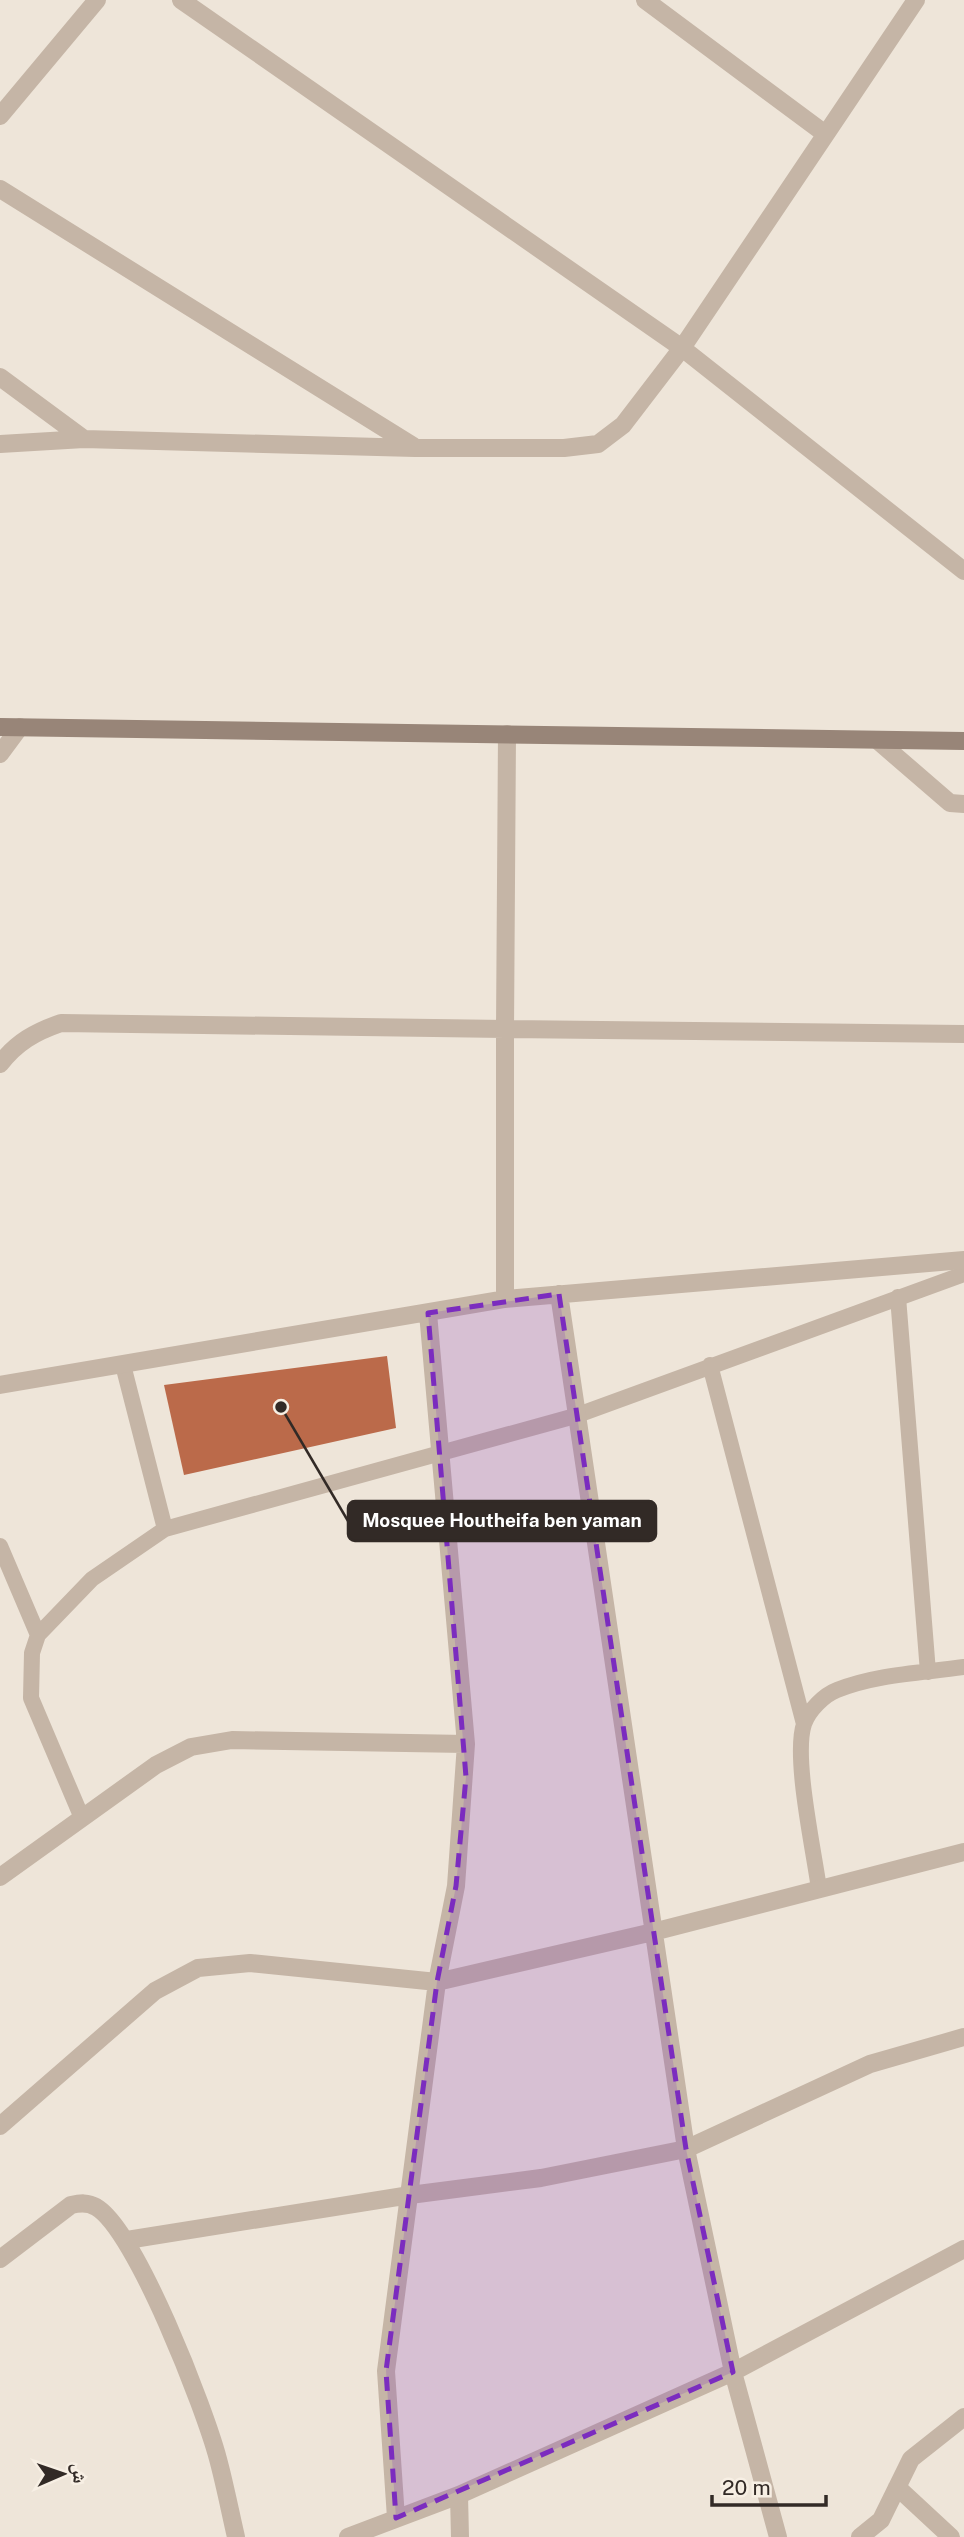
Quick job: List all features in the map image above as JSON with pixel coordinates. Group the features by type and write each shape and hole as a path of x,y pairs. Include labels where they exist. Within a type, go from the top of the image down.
{"main road":[{"path":"0,727 176,732 964,741"}],"street":[{"path":"0,116 97,0"},
{"path":"181,0 682,348 964,571"},
{"path":"645,0 824,133"},
{"path":"0,444 84,439 415,448 564,447 598,444 623,425 682,348 824,133 916,0"},
{"path":"0,189 415,448"},
{"path":"0,377 84,439"},
{"path":"0,754 20,727"},
{"path":"505,1299 507,734"},
{"path":"877,740 950,803 964,804"},
{"path":"0,1064 11,1050 32,1033 61,1023 964,1034"},
{"path":"0,1385 505,1299 964,1260"},
{"path":"559,1294 685,2148 733,2372 778,2537"},
{"path":"396,2518 386,2371 437,1982 456,1886 466,1744 428,1313"},
{"path":"0,1877 156,1765 191,1747 232,1740 466,1744"},
{"path":"0,2126 155,1991 198,1968 250,1963 437,1982 653,1932 964,1852"},
{"path":"127,2240 410,2194 541,2178 685,2148 870,2064 964,2037"},
{"path":"0,2259 71,2205 83,2202 97,2207 127,2240 150,2285 217,2457 236,2537"},
{"path":"348,2537 459,2495 733,2372 964,2249"},
{"path":"860,2537 881,2520 911,2459 964,2417"},
{"path":"897,2487 951,2537"},
{"path":"459,2495 460,2537"}],"lane":[{"path":"82,1818 31,1698 29,1673 38,1635 92,1578 165,1529 575,1416 964,1274"},
{"path":"898,1297 928,1672"},
{"path":"123,1365 165,1529"},
{"path":"710,1365 804,1724 801,1768 819,1889"},
{"path":"0,1546 38,1635"},
{"path":"804,1724 818,1703 835,1690 872,1680 964,1667"}],"highlighted area":[{"path":"559,1294 686,2149 733,2372 396,2518 386,2371 437,1982 456,1886 466,1777 428,1313"}],"building":[{"path":"387,1356 396,1428 184,1475 164,1385"}],"place":[{"name":"Mosquee Houtheifa ben yaman","path":"281,1407"}]}
